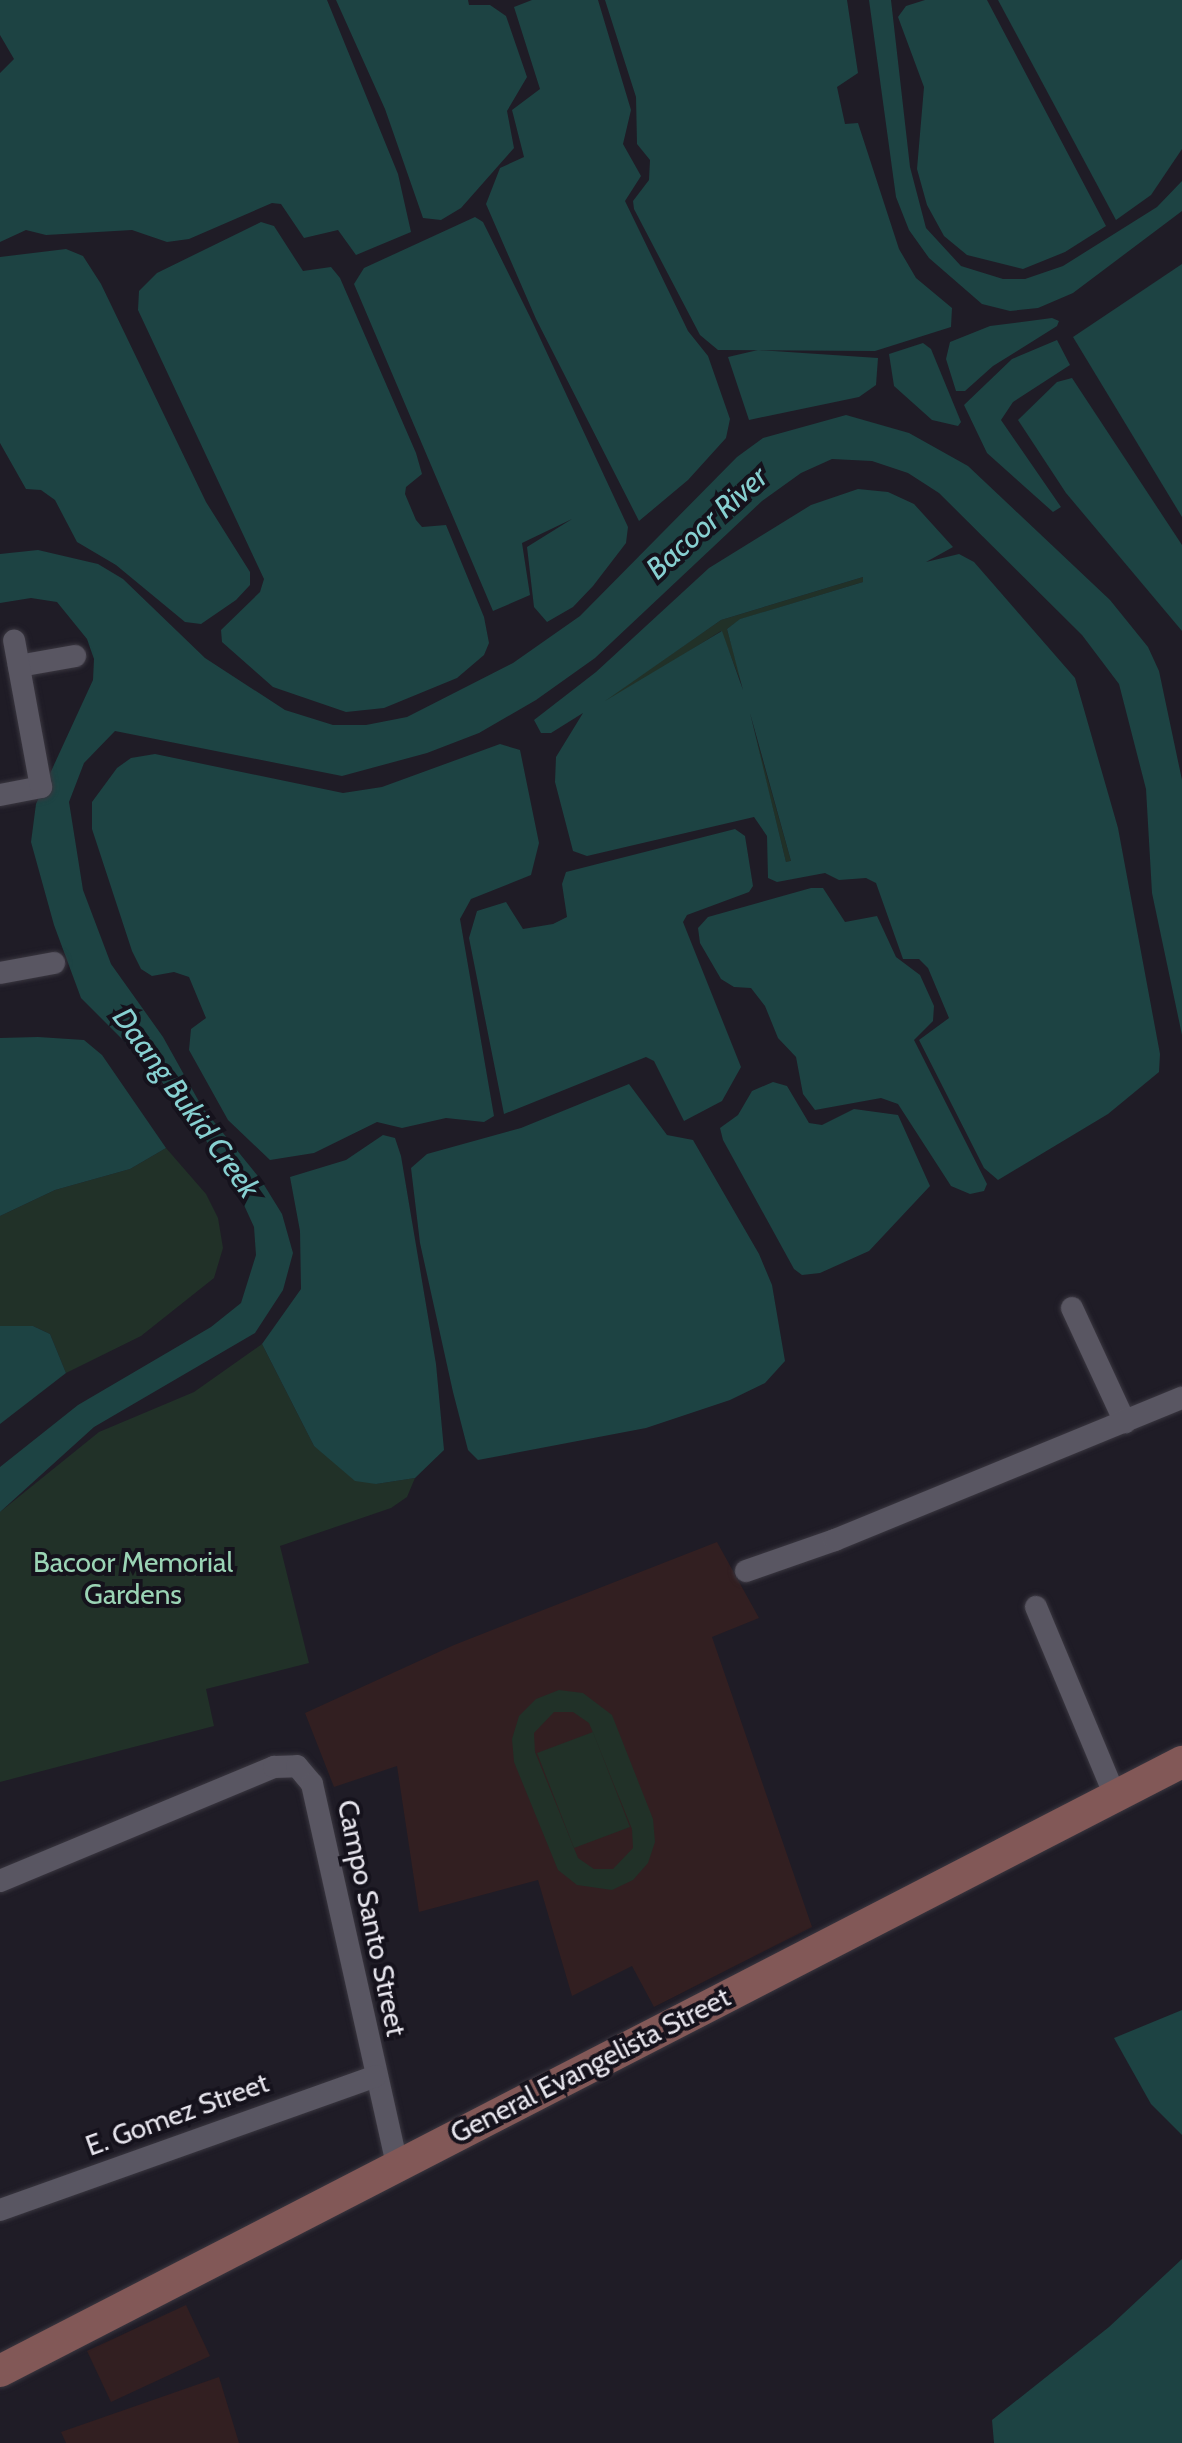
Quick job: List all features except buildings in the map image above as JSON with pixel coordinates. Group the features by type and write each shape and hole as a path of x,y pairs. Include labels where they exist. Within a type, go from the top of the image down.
{"main road":[{"name":"General Evangelista Street","path":"0,2371 1182,1762"}],"street":[{"path":"0,795 41,787 14,640"},
{"path":"19,666 75,656"},
{"path":"0,973 54,963"},
{"path":"1072,1308 1125,1422"},
{"path":"746,1571 835,1540 1182,1398"},
{"path":"1036,1607 1115,1796"},
{"name":"Campo Santo Street","path":"0,1881 274,1767 297,1766 312,1784 397,2165"},
{"name":"E. Gomez Street","path":"0,2210 376,2076"}],"shaded area":[{"path":"717,1542 759,1618 712,1637 812,1927 654,2007 632,1966 572,1996 538,1880 419,1912 397,1766 334,1787 305,1713 454,1645"},
{"path":"186,2305 210,2356 111,2402 87,2351"},
{"path":"219,2377 239,2443 66,2443 61,2432"}],"green space":[{"path":"863,577 863,582 741,619 727,629 744,690 721,631 607,703 605,700 721,620"},
{"path":"749,712 791,861 786,862"},
{"path":"166,1148 206,1194 218,1218 223,1248 214,1278 141,1336 66,1373 50,1334 33,1326 0,1326 0,1216 55,1190 130,1169"},
{"name":"Bacoor Memorial Gardens","path":"262,1344 314,1446 376,1484 415,1478 407,1497 391,1508 280,1546 309,1663 206,1689 214,1726 0,1782 0,1512 99,1432 194,1392"},
{"path":"559,1690 583,1693 612,1715 653,1819 655,1842 648,1863 633,1880 612,1890 577,1885 558,1870 514,1762 512,1739 519,1716 536,1699","holes":["554,1712 573,1712 589,1723 632,1829 633,1848 613,1869 594,1869 578,1858 535,1752 534,1733"]},
{"path":"593,1732 630,1827 574,1848 537,1753"}],"water":[{"path":"0,0 327,0 398,174 411,232 356,255 338,230 304,238 281,204 272,203 189,239 167,242 132,230 46,235 26,230 0,242 0,73 14,59 0,35"},
{"path":"336,0 468,0 469,5 490,5 506,16 527,77 507,111 514,148 461,208 441,220 423,218 385,109"},
{"path":"532,0 598,0 631,110 623,144 641,176 625,201 688,331 708,356 730,419 726,438 688,480 639,521 536,319 486,204 500,168 524,157 512,110 540,89 514,7"},
{"path":"605,0 847,0 858,73 837,87 845,124 858,123 899,249 916,278 952,308 951,327 875,351 718,350 700,335 634,209 633,201 649,180 650,160 637,144 636,97"},
{"path":"869,0 891,0 910,167 926,228 961,266 1003,279 1025,279 1063,266 1157,207 1182,181 1182,211 1073,293 1038,308 1010,311 982,304 929,258 909,230 896,197"},
{"path":"925,0 987,0 1106,226 1065,252 1023,269 967,255 944,236 927,205 917,169 924,87 898,17 906,6"},
{"path":"998,0 1182,0 1182,149 1151,195 1116,220"},
{"path":"475,217 483,222 533,323 628,527 626,543 593,586 573,607 547,622 534,607 527,547 572,519 522,543 530,595 493,611 354,284 364,268"},
{"path":"261,222 274,226 303,271 331,267 340,278 416,453 422,474 406,487 405,494 416,520 422,527 446,525 484,617 489,643 484,655 457,678 384,708 346,712 273,687 222,642 221,630 260,592 264,579 138,310 139,291 157,273"},
{"path":"66,249 83,256 101,284 206,502 250,572 250,585 236,600 201,624 185,622 116,565 77,542 55,500 41,490 26,489 0,443 0,257"},
{"path":"1182,264 1182,517 1073,337"},
{"path":"1052,318 1059,321 1057,326 993,366 965,391 956,391 946,359 950,342 990,326"},
{"path":"1057,340 1070,365 1013,402 1001,420 1061,507 1053,512 987,453 964,405 1012,359"},
{"path":"923,343 931,349 961,422 958,426 932,420 894,386 889,354"},
{"path":"758,350 878,358 876,385 859,397 749,420 728,357"},
{"path":"1072,378 1182,545 1182,631 1066,493 1018,420 1057,382"},
{"path":"846,415 909,433 968,466 1110,600 1148,647 1159,671 1182,780 1182,1035 1152,893 1146,789 1119,684 1082,635 939,493 908,473 872,461 832,459 801,473 762,501 595,658 536,700 479,733 427,753 342,776 115,731 84,763 69,802 83,890 111,964 163,1037 202,1107 261,1180 282,1214 293,1253 283,1290 255,1333 94,1427 0,1512 0,1467 78,1405 211,1327 241,1303 256,1255 254,1227 228,1170 153,1070 81,998 54,925 31,842 36,804 93,680 94,659 87,639 57,602 31,598 0,603 0,554 38,550 98,564 123,579 205,658 285,710 333,725 366,725 407,717 513,663 580,616 737,457 763,438"},
{"path":"858,489 888,492 914,504 953,547 926,562 959,554 974,562 1075,678 1118,828 1160,1054 1159,1072 1108,1114 998,1180 984,1168 919,1040 949,1018 928,968 919,959 903,959 876,883 866,878 839,880 825,873 777,882 768,878 767,836 754,817 587,856 573,851 555,782 556,757 583,713 551,733 541,733 534,720 596,672 709,568 811,505","holes":["863,577 863,582 740,619 727,629 743,690 722,631 605,701 721,620","750,713 791,861 786,862"]},
{"path":"500,744 520,750 539,843 531,875 471,899 460,919 494,1116 484,1122 446,1118 402,1128 377,1122 314,1153 270,1160 228,1120 189,1050 191,1029 206,1018 189,977 174,972 152,976 141,969 132,951 92,829 92,802 117,768 131,758 155,754 343,793 382,787"},
{"path":"735,829 745,836 753,886 749,892 687,915 683,922 741,1067 722,1101 684,1121 654,1061 646,1057 504,1114 469,938 477,911 506,902 523,929 553,924 567,917 562,884 566,872"},
{"path":"811,888 823,888 845,922 877,916 896,957 920,975 934,1006 933,1021 914,1040 987,1184 984,1191 970,1194 951,1186 898,1104 881,1098 815,1110 803,1094 796,1057 778,1038 765,1006 751,988 734,987 721,979 700,943 698,928 708,917"},
{"path":"0,1038 84,1040 102,1055 166,1148 130,1169 55,1190 0,1216"},
{"path":"773,1082 787,1086 809,1123 822,1125 854,1109 898,1115 930,1186 869,1251 820,1273 802,1275 794,1269 723,1140 720,1128 738,1115 752,1091"},
{"path":"629,1084 667,1135 693,1140 759,1254 772,1285 785,1361 765,1383 730,1400 646,1428 478,1460 468,1450 453,1392 420,1243 411,1168 427,1154 521,1128"},
{"path":"383,1135 395,1138 401,1156 436,1364 444,1450 415,1478 376,1484 355,1481 314,1446 262,1344 301,1289 300,1231 290,1177 346,1160"},
{"path":"0,1326 33,1326 50,1334 66,1373 0,1424"},
{"path":"1182,2010 1182,2135 1151,2104 1114,2038"},
{"path":"1182,2259 1182,2443 994,2443 992,2420 1109,2327"}],"water label":[{"name":"Bacoor River","path":"707,523"},
{"name":"Daang Bukid Creek","path":"186,1103"}]}
